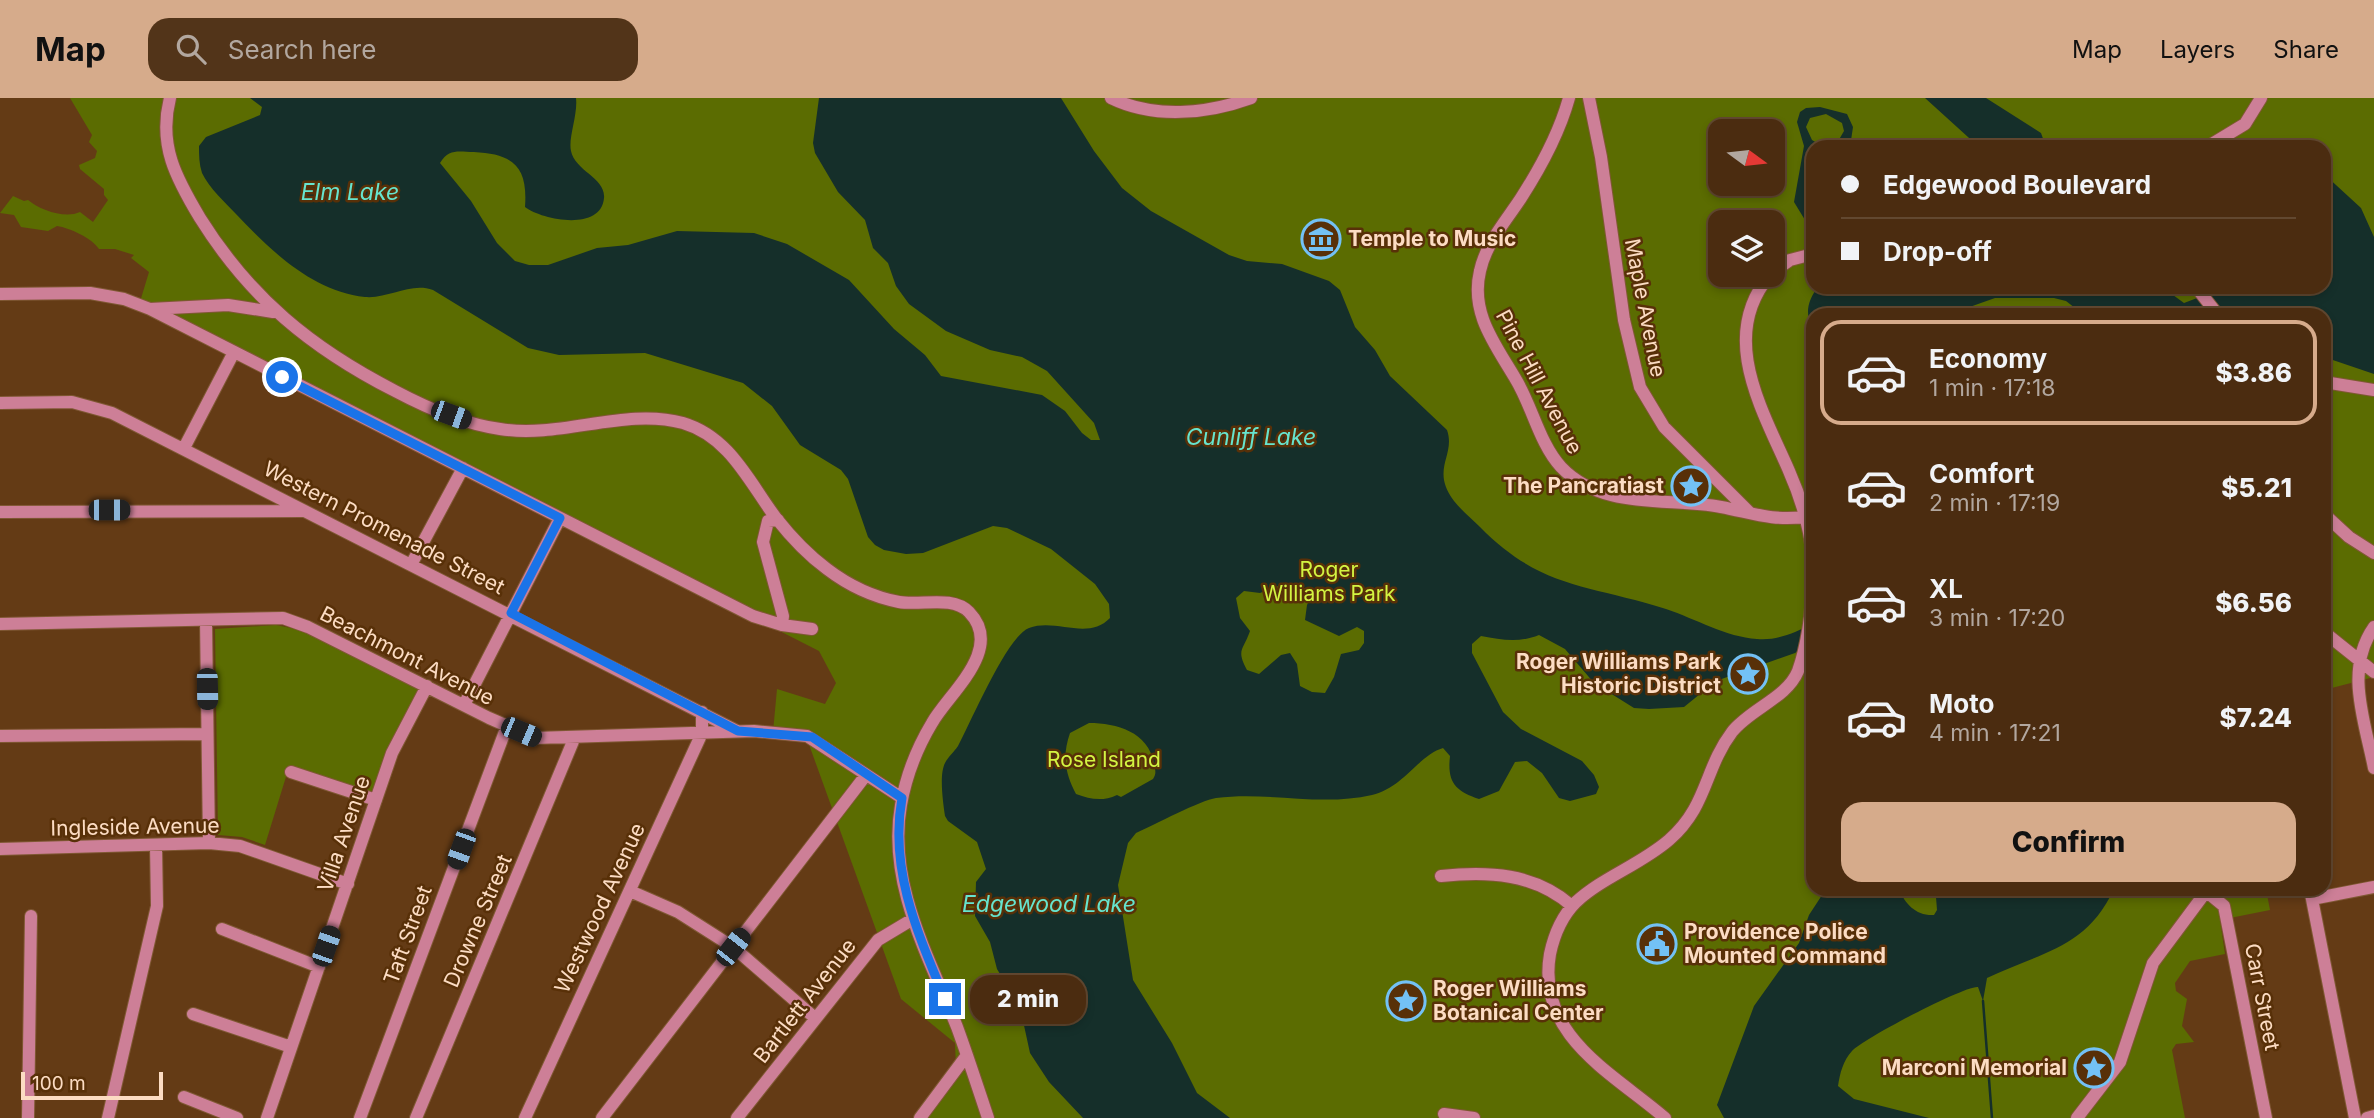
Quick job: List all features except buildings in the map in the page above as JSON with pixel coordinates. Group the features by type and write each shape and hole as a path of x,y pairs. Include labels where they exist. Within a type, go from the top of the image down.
{"street":[{"path":"170,98 164,131 171,165 205,225 245,280 308,340 372,379 424,405 484,426 543,432 656,419 695,428 729,451 778,520 812,557 853,586 901,603 958,605 970,613 976,622 980,641 975,663 930,724 913,761 902,798 899,854 913,919 967,1055 988,1118"},
{"path":"1111,98 1144,109 1175,112 1215,108 1251,98"},
{"name":"Pine Hill Avenue","path":"1569,98 1542,164 1493,238 1483,260 1477,294 1486,329 1524,392 1552,454 1572,477 1616,496 1722,507 1752,515"},
{"name":"Maple Avenue","path":"1590,98 1601,157 1623,320 1640,387 1664,427 1752,515"},
{"path":"2219,140 2245,124 2261,98"},
{"path":"1785,264 1806,256"},
{"path":"219,305 241,296 245,290 245,280"},
{"path":"1762,287 1750,312 1746,341 1748,370 1756,400 1788,469 1806,526"},
{"path":"0,294 90,293 124,299 150,309 753,615 782,625 812,629"},
{"path":"2201,294 2212,308"},
{"path":"150,309 219,305 257,307 279,315"},
{"path":"184,448 234,352"},
{"path":"2331,383 2374,390"},
{"name":"Western Promenade Street","path":"0,402 72,402 92,406 184,448 738,731"},
{"path":"412,564 463,468"},
{"path":"0,512 306,511"},
{"path":"1752,515 1773,520 1804,517"},
{"path":"464,705 560,518"},
{"path":"778,520 765,524 762,539 783,616 782,625"},
{"path":"2331,520 2349,537 2374,553"},
{"name":"Beachmont Avenue","path":"0,624 283,618 308,627 535,738 738,731 812,737 902,798"},
{"path":"206,620 209,843"},
{"path":"2374,627 2358,658 2357,678 2374,768"},
{"path":"1665,1118 1593,1063 1572,1040 1561,1021 1550,985 1549,961 1558,930 1572,906 1595,888 1649,856 1686,823 1699,804 1728,738 1742,720 1791,682 1800,660 1806,629"},
{"path":"2331,637 2374,672"},
{"name":"Villa Avenue","path":"267,1118 392,753 427,686"},
{"name":"Westwood Avenue","path":"525,1118 702,733 702,712"},
{"name":"Taft Street","path":"360,1118 507,726"},
{"path":"0,736 207,734"},
{"name":"Drowne Street","path":"416,1118 574,738"},
{"path":"291,772 376,800"},
{"path":"602,1118 866,775"},
{"name":"Ingleside Avenue","path":"0,849 209,843 240,846 348,884"},
{"path":"108,1118 157,906 156,846"},
{"path":"1441,876 1477,873 1510,876 1545,888 1572,906"},
{"path":"2331,892 2374,887"},
{"path":"630,891 678,912 733,947 815,1018"},
{"path":"2077,1118 2120,1062 2153,964 2204,896"},
{"name":"Carr Street","path":"2213,896 2224,906 2266,1118"},
{"path":"2311,896 2355,1118"},
{"path":"28,1118 30,916"},
{"name":"Bartlett Avenue","path":"737,1118 878,940 913,919"},
{"path":"222,929 319,967"},
{"path":"193,1014 291,1047"},
{"path":"920,1118 967,1055"},
{"path":"184,1097 237,1118"},
{"path":"1444,1114 1474,1118"},
{"path":"2367,1118 2374,1116"}],"green space":[{"name":"Roger Williams Park","path":"70,98 2374,98 2374,677 2331,688 2331,308 1806,308 1806,896 2267,896 2270,910 2220,920 2225,954 2190,961 2175,983 2176,991 2187,999 2182,1026 2194,1042 2176,1044 2172,1050 2185,1118 920,1118 956,1069 955,1043 901,999 807,739 773,732 777,689 825,704 836,683 819,651 139,305 149,272 131,258 134,255 115,249 99,249 86,237 62,227 57,226 48,231 21,227 14,215 0,213 13,196 53,212 80,212 93,222 108,200 104,189 80,169 79,165 95,158 97,151 89,142 92,135"},
{"path":"276,625 301,630 421,689 374,795 289,767 265,845 242,837 218,835 215,629"}],"water":[{"path":"250,98 576,98 571,151 578,164 603,191 604,198 600,209 593,216 557,219 525,207 524,181 515,165 508,159 488,153 455,152 447,155 440,163 471,201 497,243 515,261 529,265 548,265 597,248 628,245 677,231 754,233 787,244 849,280 894,329 925,355 941,376 1042,395 1065,411 1091,440 1100,440 1094,423 1047,371 1022,357 990,350 946,331 909,304 896,286 888,263 873,248 865,220 838,192 815,153 813,143 819,98 1061,98 1094,151 1122,188 1151,211 1229,255 1247,261 1282,264 1329,281 1340,290 1355,327 1375,350 1390,376 1447,430 1449,448 1444,480 1447,490 1454,501 1503,548 1524,563 1567,582 1666,609 1745,638 1772,639 1806,627 1806,646 1795,653 1716,681 1684,707 1649,709 1634,708 1594,683 1565,649 1539,635 1517,640 1481,636 1472,644 1472,653 1503,712 1521,729 1582,761 1594,775 1599,787 1596,794 1570,801 1559,798 1542,773 1527,761 1515,762 1499,791 1479,799 1464,793 1454,784 1450,773 1450,756 1443,748 1426,757 1393,786 1372,795 1333,800 1255,796 1216,798 1136,833 1128,843 1118,885 1133,980 1172,1043 1197,1093 1230,1118 1083,1118 1049,1082 1030,1053 1020,1007 997,969 990,942 975,916 976,882 986,869 977,842 945,816 942,781 945,763 958,746 1000,663 1020,634 1029,628 1050,625 1092,628 1110,618 1109,604 1095,584 1051,549 1007,528 993,526 923,553 906,554 884,550 875,545 868,537 848,479 841,470 800,445 772,406 743,383 645,353 559,355 528,348 433,290 416,288 383,296 365,297 327,287 310,278 278,255 249,228 213,189 201,170 199,146 206,137 260,115 262,107","holes":["1278,586 1315,589 1307,605 1305,620 1339,636 1357,627 1364,631 1364,643 1359,650 1341,654 1334,677 1325,693 1312,692 1300,686 1297,664 1290,653 1281,655 1259,674 1247,670 1242,650 1250,631 1240,618 1236,598 1244,591 1260,593","1089,723 1130,731 1145,744 1151,752 1155,775 1153,779 1121,797 1117,795 1096,799 1076,794 1069,779 1065,757 1070,733"]},
{"path":"1925,98 1986,98 2041,133 2044,140 1971,140"},
{"path":"1820,107 1847,114 1853,127 1851,140 1839,140 1844,131 1842,123 1826,114 1810,118 1806,127 1812,140 1806,140 1806,221 1794,202 1804,146 1797,122 1800,112 1806,108"},
{"path":"2331,180 2361,208 2374,237 2374,374 2331,359 2331,308 2075,308 2066,301 2054,298 1995,298 1967,308 1809,308 1814,294 2172,294 2184,303 2205,295 2331,294"},
{"path":"1821,896 1902,896 1912,908 1934,915 1937,910 1935,896 2110,896 2090,925 2076,937 1987,978 1983,1001 1978,987 1955,994 1875,1035 1852,1051 1842,1067 1838,1086 1854,1099 1929,1118 1724,1118 1717,1105 1754,1006 1799,943 1809,915"}],"waterway":[{"path":"1983,1001 1992,1118"}],"place":[{"name":"Temple to Music","path":"1321,239"},
{"name":"The Pancratiast","path":"1691,486"},
{"name":"Roger Williams Park Historic District","path":"1748,674"},
{"name":"Providence Police Mounted Command","path":"1657,944"},
{"name":"Roger Williams Botanical Center","path":"1406,1001"},
{"name":"Marconi Memorial","path":"2094,1068"}],"route":[{"path":"282,377 560,518 511,613 738,731 754,730 817,739 856,769 902,798 898,833 903,882 915,926 945,999"}],"water label":[{"name":"Elm Lake","path":"350,192"},
{"name":"Cunliff Lake","path":"1251,437"},
{"name":"Edgewood Lake","path":"1049,904"}],"park label":[{"name":"Rose Island","path":"1104,760"}]}
